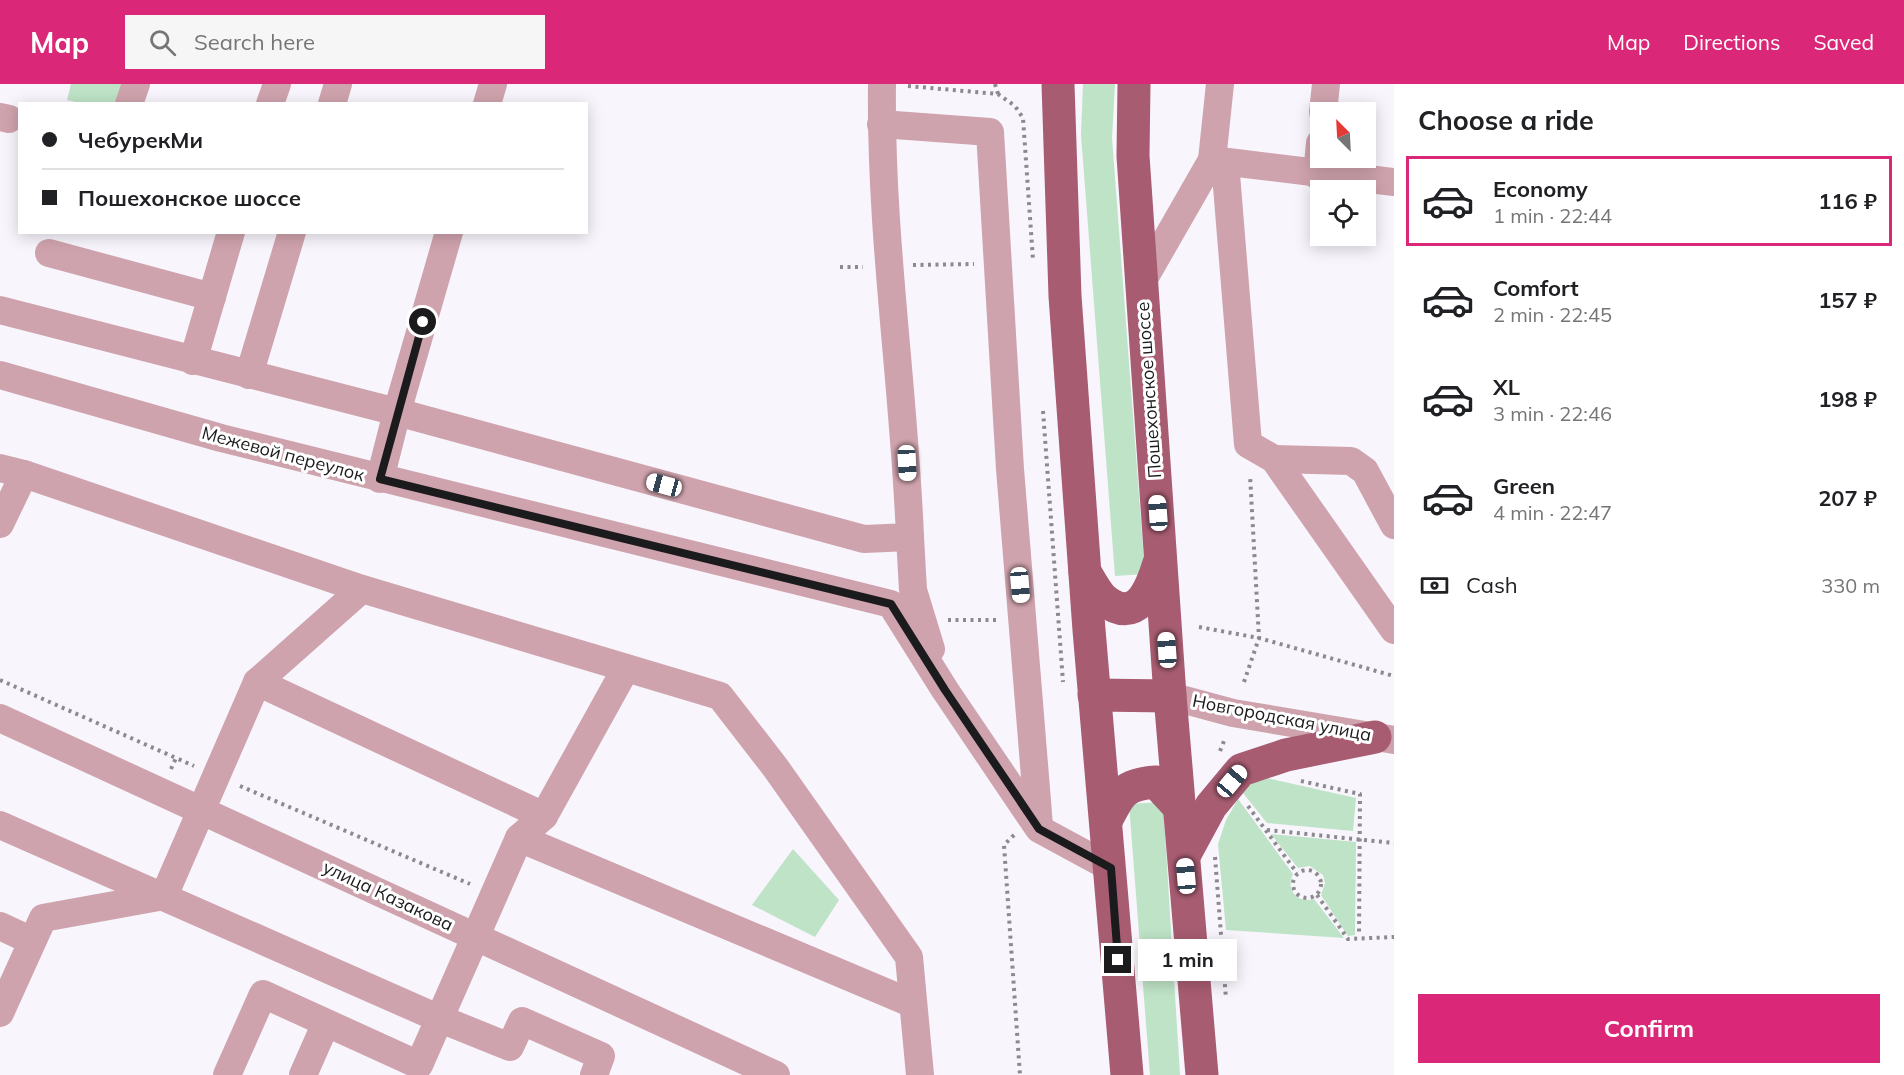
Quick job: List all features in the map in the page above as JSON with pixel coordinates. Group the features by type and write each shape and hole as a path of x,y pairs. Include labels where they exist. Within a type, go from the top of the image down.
{"main road":[{"path":"1058,84 1065,296 1094,695 1111,868 1127,1075"},
{"name":"Пошехонское шоссе","path":"1134,84 1133,156 1179,807 1200,855 1202,1075"},
{"path":"1085,572 1103,599 1120,608 1135,607 1150,593 1161,559"},
{"path":"1094,695 1170,696"},
{"path":"1200,855 1210,806 1241,770 1286,755 1385,739"},
{"path":"1106,821 1118,796 1135,784 1156,782 1179,807"}],"street":[{"path":"130,102 136,84"},
{"path":"271,102 277,84"},
{"path":"333,102 338,84"},
{"path":"488,102 493,84"},
{"path":"882,84 877,266 905,422 913,590 945,690"},
{"path":"1220,84 1218,161 1248,444 1275,459 1394,630"},
{"path":"1324,102 1326,84"},
{"path":"881,124 990,132 1009,458 1036,824"},
{"path":"1142,282 1218,161"},
{"path":"1218,161 1317,175 1394,182"},
{"path":"1317,175 1318,168"},
{"path":"193,361 230,234"},
{"path":"249,375 291,234"},
{"path":"380,479 397,412 449,234"},
{"path":"50,253 212,297"},
{"path":"0,310 397,412 864,539 910,537"},
{"name":"Межевой переулок","path":"0,375 221,438 380,479 891,604 945,690 1036,824 1111,868"},
{"path":"1275,459 1350,461 1358,465 1365,471 1394,525"},
{"path":"0,524 12,471 362,589 720,696 775,767 909,957 911,1003 920,1075"},
{"path":"164,896 257,682 362,589"},
{"path":"227,1075 263,994 326,1023 416,1070 519,838 544,816 626,668"},
{"path":"257,682 544,816"},
{"name":"Новгородская улица","path":"1170,696 1233,713 1385,739"},
{"name":"улица Казакова","path":"0,718 474,935 723,1064 776,1075"},
{"path":"0,825 438,1018 510,1047 522,1021 602,1056 594,1075"},
{"path":"519,838 911,1003"},
{"path":"0,1013 43,918 164,896"},
{"path":"0,926 33,941"},
{"path":"303,1075 326,1023"}],"path":[{"path":"995,84 998,94"},
{"path":"840,267 1034,260"},
{"path":"1244,682 1259,638 1248,444"},
{"path":"1199,627 1259,638 1394,676"},
{"path":"0,680 176,759"},
{"path":"1295,780 1360,794 1359,936"},
{"path":"1244,802 1297,873"},
{"path":"1020,1075 1004,845 1036,824"},
{"path":"1266,830 1394,843"},
{"path":"1200,855 1227,1006"},
{"path":"1297,873 1309,869 1320,877 1322,883 1317,895"},
{"path":"1297,873 1293,887 1296,893 1302,897 1317,895"},
{"path":"1317,895 1348,939 1359,936 1394,937"}],"green space":[{"path":"71,84 124,84 118,102 67,100"},
{"path":"1083,84 1115,84 1112,138 1145,574 1115,576 1081,135"},
{"path":"1267,778 1356,798 1353,831 1267,823 1243,793 1250,784"},
{"path":"1238,799 1293,874 1291,885 1294,894 1298,898 1314,899 1344,938 1226,930 1218,844 1226,820"},
{"path":"1163,802 1180,1075 1150,1075 1129,804"},
{"path":"1271,834 1356,842 1355,935 1348,936 1321,895 1325,883 1323,875 1310,866 1298,868"},
{"path":"793,849 839,900 815,937 752,905"}],"route":[{"path":"423,322 380,479 891,604 945,690 1039,829 1111,868 1118,960"}]}
